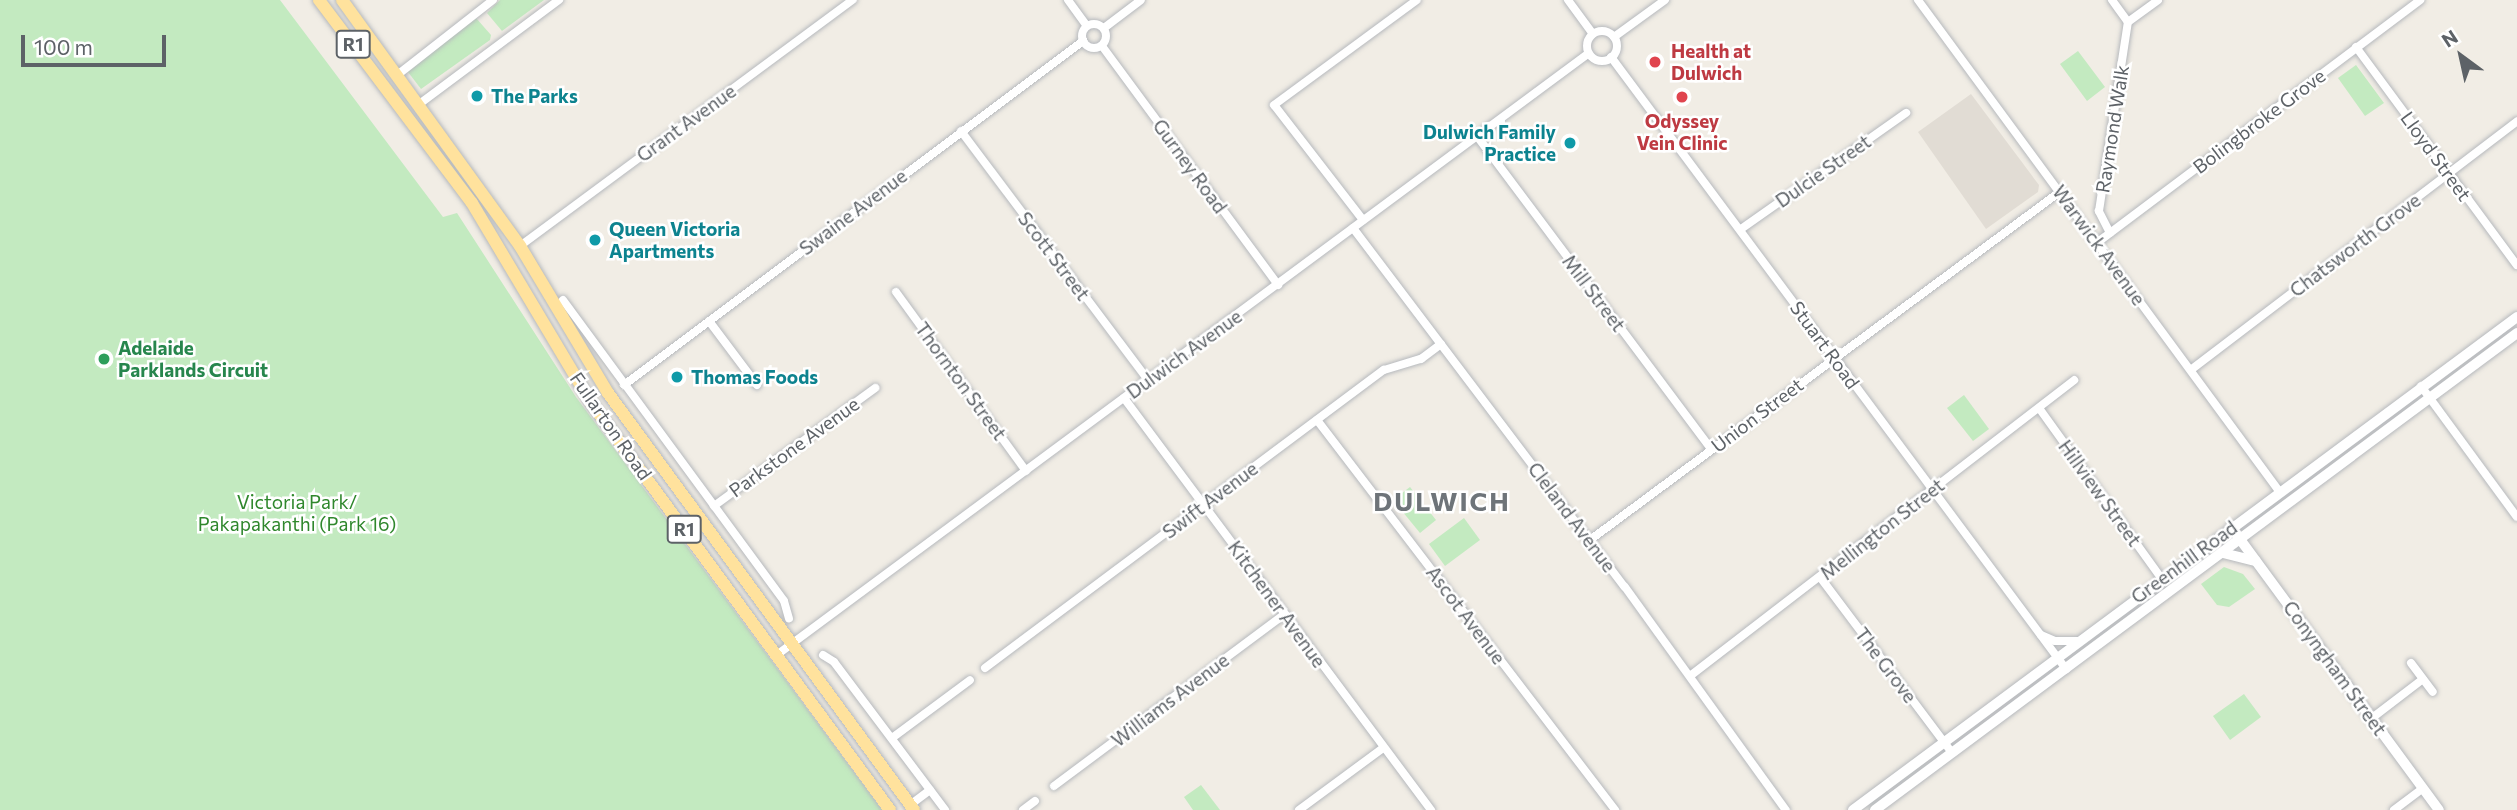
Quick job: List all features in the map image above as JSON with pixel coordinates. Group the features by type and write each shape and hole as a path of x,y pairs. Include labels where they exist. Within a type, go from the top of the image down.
{"highway":[{"name":"Fullarton Road","path":"319,0 388,88 507,257 591,403 890,810"},
{"name":"Fullarton Road","path":"342,0 520,246 608,393 909,808"},
{"path":"388,88 396,76"},
{"path":"507,257 520,246"},
{"path":"626,450 642,439"}],"main road":[{"name":"Greenhill Road","path":"1853,810 2161,578 2517,317"},
{"name":"Greenhill Road","path":"1876,810 2517,333"},
{"path":"2279,491 2310,489"},
{"path":"2223,553 2256,561"}],"street":[{"path":"396,76 493,0"},
{"path":"418,105 559,0"},
{"name":"Grant Avenue","path":"520,246 853,0"},
{"path":"1068,0 1087,26 1104,28 1141,0"},
{"path":"1363,220 1274,105 1417,0"},
{"path":"1567,0 1593,34 1589,52 1599,60 1611,57 1617,45 1614,37 1602,31 1593,34"},
{"path":"1614,37 1665,0"},
{"name":"Warwick Avenue","path":"1917,0 2061,191 2279,491"},
{"path":"2112,0 2128,22 2158,0"},
{"name":"Bolingbroke Grove","path":"2098,242 2420,0"},
{"name":"Raymond Walk","path":"2110,233 2099,211 2128,22"},
{"path":"1087,26 1083,41 1093,48 1102,46 1107,36 1104,28"},
{"name":"Swaine Avenue","path":"624,385 1083,41"},
{"name":"Gurney Road","path":"1102,46 1278,285"},
{"name":"Lloyd Street","path":"2356,47 2517,265"},
{"name":"Dulwich Avenue","path":"778,654 1589,52"},
{"name":"Stuart Road","path":"1611,57 1741,229 1931,491 2066,669"},
{"name":"Dulcie Street","path":"1741,229 1906,113"},
{"name":"Chatsworth Grove","path":"2192,369 2517,121"},
{"name":"Scott Street","path":"961,131 1148,380"},
{"name":"Mill Street","path":"1477,136 1711,449"},
{"name":"Union Street","path":"1590,540 1833,357 2061,191"},
{"name":"Cleland Avenue","path":"1353,228 1590,540 1786,810"},
{"name":"Thornton Street","path":"896,292 1026,471"},
{"name":"Fullarton Road","path":"564,300 784,601 789,618"},
{"path":"709,321 757,385"},
{"name":"Swift Avenue","path":"985,668 1384,370 1421,359 1441,344"},
{"name":"Mellington Street","path":"1690,676 2074,380"},
{"path":"2421,386 2517,517"},
{"name":"Parkstone Avenue","path":"713,506 875,388"},
{"name":"Kitchener Avenue","path":"1124,398 1431,810"},
{"name":"Hillview Street","path":"2039,408 2161,578"},
{"name":"Ascot Avenue","path":"1317,421 1615,810"},
{"name":"Fullarton Road","path":"642,439 656,428"},
{"name":"Conyngham Street","path":"2231,527 2440,810"},
{"name":"The Grove","path":"1820,577 1952,753"},
{"name":"Williams Avenue","path":"1054,786 1285,614"},
{"path":"2039,633 2055,641 2079,641"},
{"path":"823,655 834,662 945,810"},
{"path":"2411,663 2433,692"},
{"path":"2372,718 2423,679"},
{"path":"892,738 970,680"},
{"path":"1299,810 1383,748"},
{"path":"2394,810 2423,788"},
{"name":"Fullarton Road","path":"909,808 930,790"},
{"path":"1868,799 1876,810"},
{"path":"1023,810 1035,801"}],"shaded area":[{"path":"1971,94 2039,185 2038,192 1986,229 1918,132"}],"green space":[{"name":"Victoria Park/ Pakapakanthi (Park 16)","path":"0,0 280,0 443,217 457,213 576,397 882,810 0,810"},
{"path":"500,0 544,0 502,31 487,13"},
{"path":"476,18 491,35 490,40 421,89 408,72"},
{"path":"2078,51 2105,87 2087,101 2060,64"},
{"path":"2356,65 2384,103 2365,116 2338,78"},
{"path":"1964,395 1989,429 1973,441 1947,408"},
{"path":"1410,487 1436,520 1420,533 1393,500"},
{"path":"1464,518 1480,540 1445,566 1429,544"},
{"path":"2224,567 2243,574 2255,589 2229,607 2217,605 2201,584"},
{"path":"2244,694 2261,717 2230,740 2213,716"},
{"path":"1201,785 1220,810 1193,810 1184,797"}],"place":[{"name":"Health at Dulwich","path":"1655,62"},
{"name":"The Parks","path":"477,96"},
{"name":"Odyssey Vein Clinic","path":"1682,97"},
{"name":"Dulwich Family Practice","path":"1570,143"},
{"name":"Queen Victoria Apartments","path":"595,240"},
{"name":"Adelaide Parklands Circuit","path":"104,359"},
{"name":"Thomas Foods","path":"677,377"}],"district":[{"name":"DULWICH","path":"1442,501"}]}
